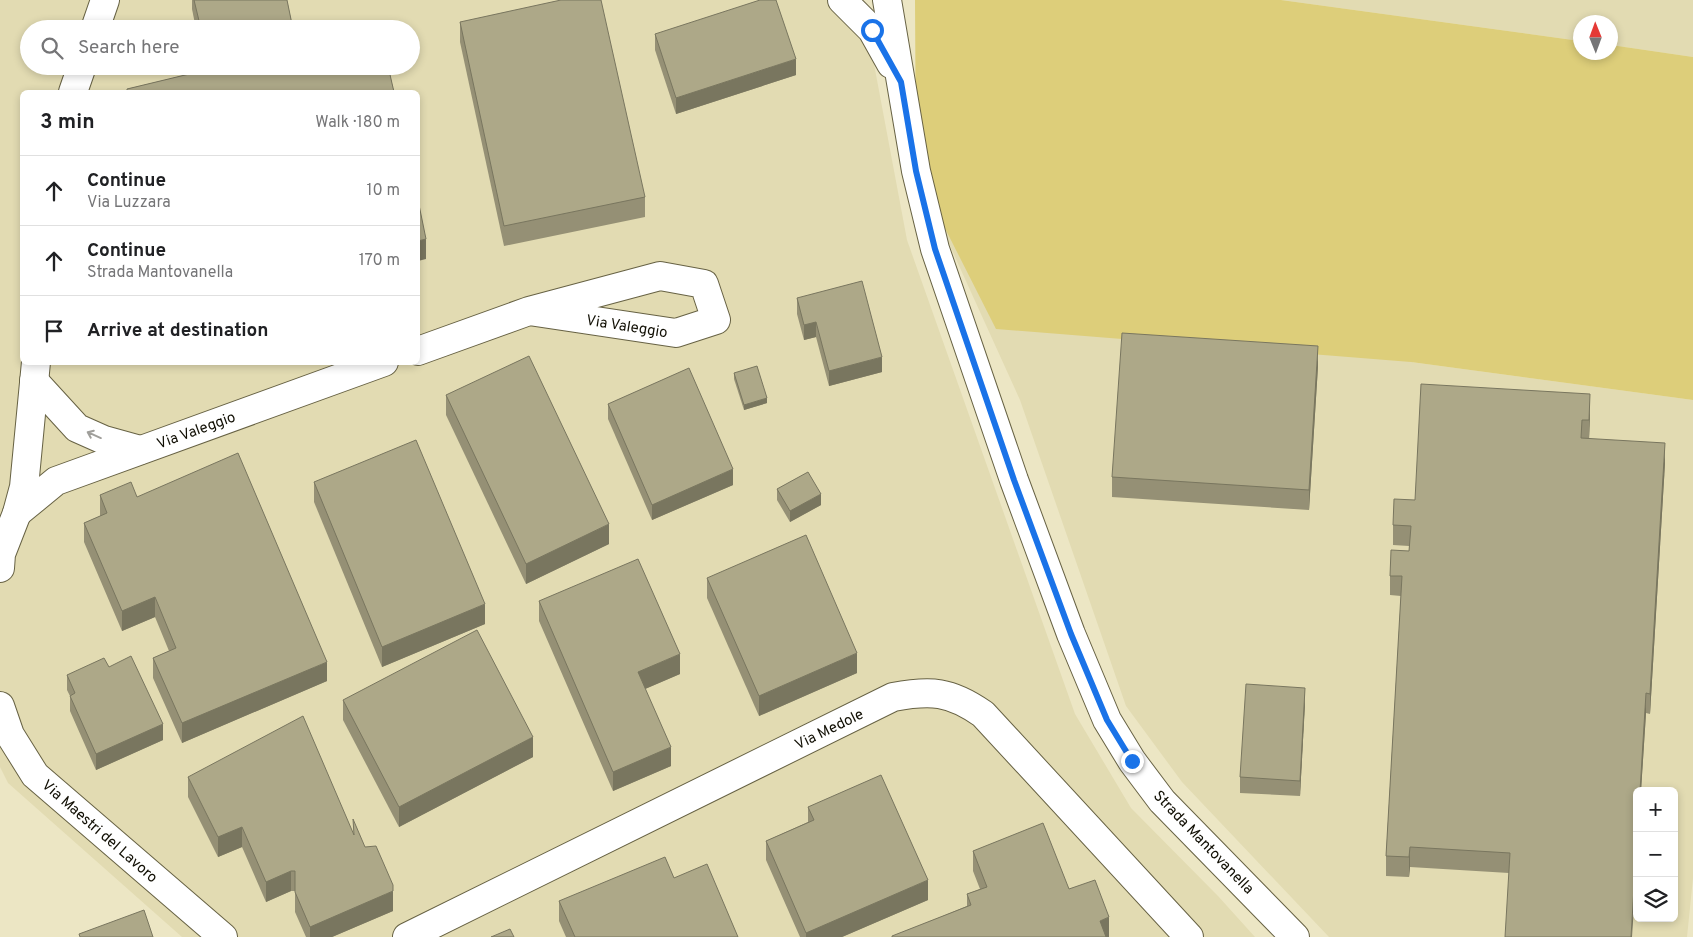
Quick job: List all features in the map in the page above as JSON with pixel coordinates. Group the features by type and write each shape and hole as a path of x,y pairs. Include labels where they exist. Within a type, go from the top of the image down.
{"street":[{"path":"98,20 105,0"},
{"path":"842,0 872,30 901,82"},
{"name":"Strada Mantovanella","path":"887,0 916,171 935,249 1014,480 1057,598 1107,720 1132,761 1162,801 1295,937"},
{"path":"75,90 79,75"},
{"name":"Via Valeggio","path":"420,350 529,311 660,276 704,284 716,320 676,333 529,311"},
{"name":"Via Valeggio","path":"6,531 56,481 376,365"},
{"path":"35,372 77,428 104,440 140,450"},
{"path":"6,531 35,372"},
{"name":"Via Medole","path":"407,937 893,697 918,692 945,694 965,702 983,714 1189,937"},
{"name":"Via Maestri del Lavoro","path":"0,706 10,735 35,775 223,937"}],"shaded area":[{"path":"0,0 862,0 907,240 1075,714 1131,808 1218,896 1255,937 182,937 8,783 0,767"},
{"path":"915,0 1281,0 1573,40 1573,60 1618,60 1618,46 1693,57 1693,400 1411,362 996,329 916,171"},
{"path":"1281,0 1693,0 1693,57 1618,46 1618,15 1573,15 1573,40"},
{"path":"916,171 1411,362 1693,400 1693,878 1687,937 1329,937 1182,782 1126,706 1020,400"}],"building":[{"path":"194,0 287,0 291,20 199,20"},
{"path":"561,0 601,0 645,197 504,226 460,22"},
{"path":"760,0 776,0 796,59 676,98 655,34"},
{"path":"185,75 390,75 394,90 127,90"},
{"path":"420,210 426,239 420,240"},
{"path":"862,281 882,357 829,371 816,322 804,325 797,298"},
{"path":"1122,333 1318,346 1309,490 1112,477"},
{"path":"529,356 609,524 526,564 446,395"},
{"path":"757,366 767,398 744,405 734,373"},
{"path":"689,368 733,469 652,505 608,404"},
{"path":"1421,384 1590,394 1589,420 1582,420 1581,438 1665,443 1650,694 1646,693 1640,787 1633,787 1633,904 1631,937 1505,937 1510,853 1410,847 1409,857 1386,856 1402,576 1390,576 1391,550 1409,551 1411,526 1393,525 1394,499 1415,500"},
{"path":"416,440 485,604 382,647 314,482"},
{"path":"238,453 327,662 182,723 153,658 176,648 155,597 122,611 84,523 107,513 100,495 131,482 137,497"},
{"path":"808,472 821,494 790,511 777,489"},
{"path":"806,535 857,653 759,696 707,578"},
{"path":"638,559 680,654 638,672 671,747 613,772 539,601"},
{"path":"477,630 533,737 399,807 343,700"},
{"path":"131,656 163,724 96,754 70,696 75,693 67,675 104,658 109,667"},
{"path":"1246,684 1305,688 1300,781 1240,777"},
{"path":"303,716 354,835 353,819 365,847 376,846 393,885 393,891 310,927 295,892 295,871 266,882 242,827 218,837 188,777"},
{"path":"881,775 928,880 806,933 766,841 814,820 808,807"},
{"path":"1043,823 1069,889 1095,880 1109,917 1100,921 1106,937 892,937 971,905 967,894 987,887 973,851"},
{"path":"665,857 674,878 707,864 738,937 575,937 559,901"},
{"path":"144,910 153,937 80,937 79,934"},
{"path":"510,929 514,937 491,937"}],"route":[{"path":"872,30 901,82 916,171 935,249 1014,480 1071,634 1107,720 1132,761"}]}
